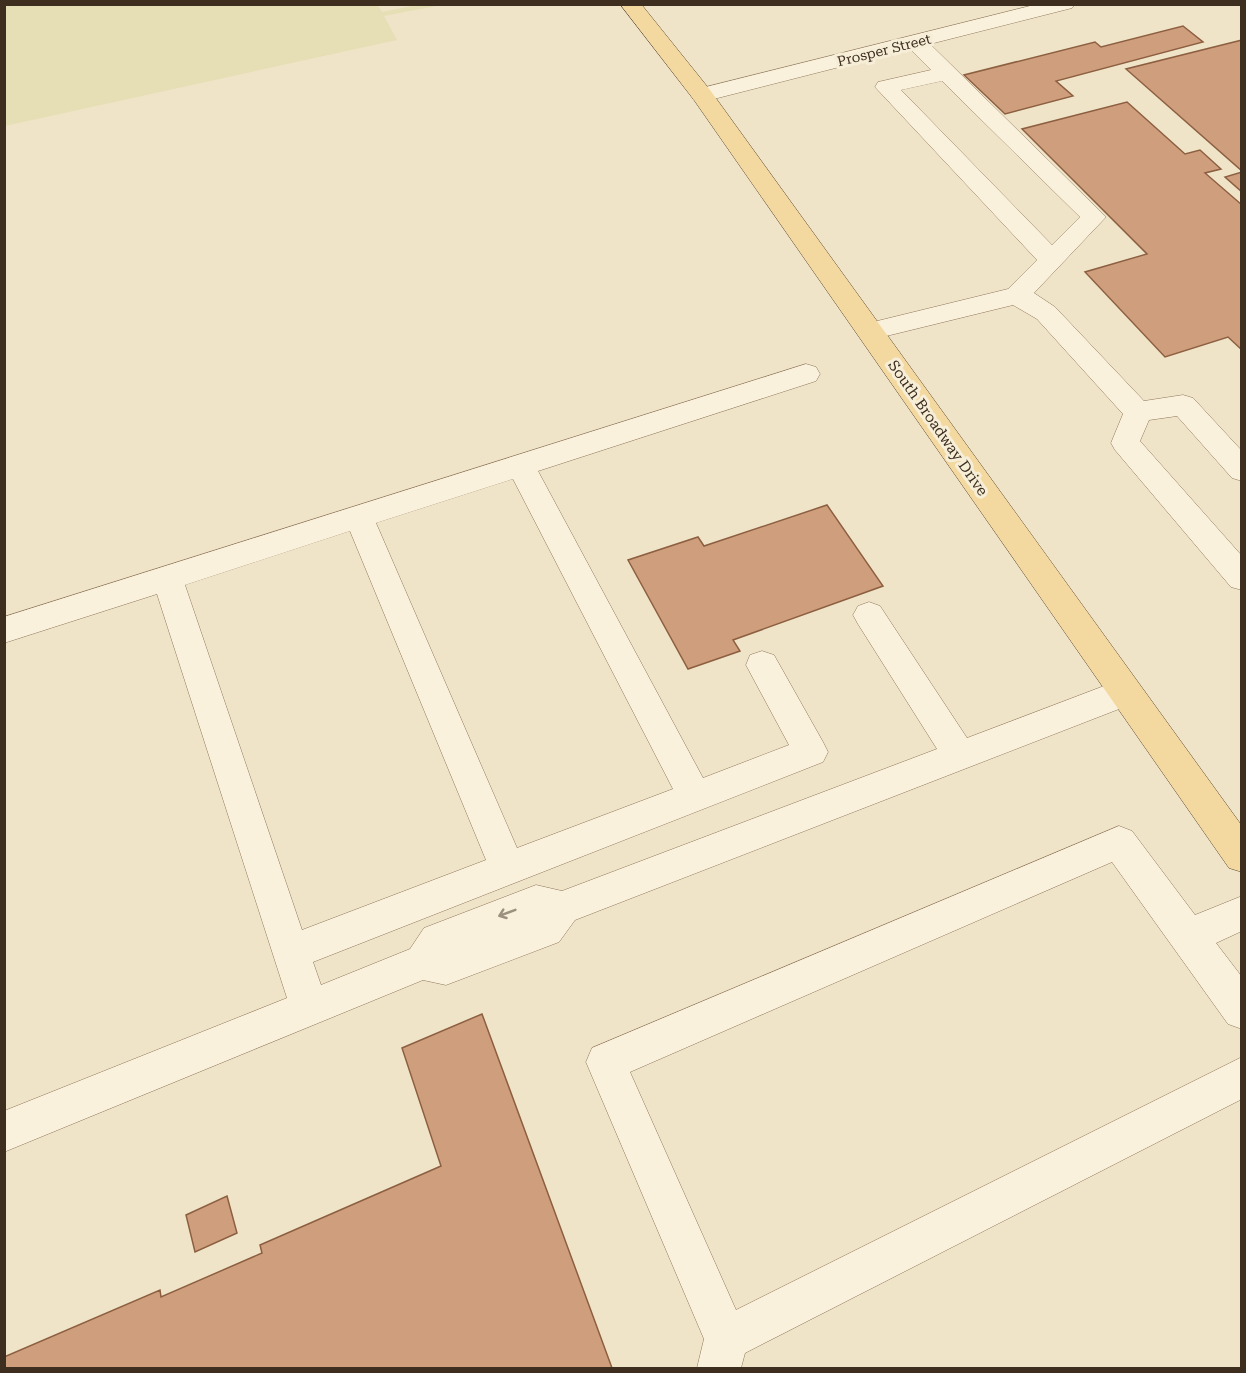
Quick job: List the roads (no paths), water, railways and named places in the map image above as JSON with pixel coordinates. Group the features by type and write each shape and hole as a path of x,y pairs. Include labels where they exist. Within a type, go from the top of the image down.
{"main road":[{"name":"South Broadway Drive","path":"630,4 702,95 1242,856"}],"street":[{"name":"Prosper Street","path":"702,95 915,42 1025,9 1065,4"},
{"path":"870,331 1017,295 1094,217 915,42"},
{"path":"946,73 886,87 1052,260"},
{"path":"1017,295 1046,313 1138,412"},
{"path":"4,630 806,374"},
{"path":"1138,412 1183,405 1242,470"},
{"path":"1138,412 1125,443 1242,578"},
{"path":"520,465 695,796"},
{"path":"359,517 508,868"},
{"path":"167,578 309,1007"},
{"path":"869,615 960,756"},
{"path":"290,953 811,753 762,665"},
{"path":"4,1132 423,962 446,967 546,929 562,908 1125,692"},
{"path":"1242,1010 1119,842 606,1062 723,1354 1242,1077"},
{"path":"1189,936 1242,913"}]}
